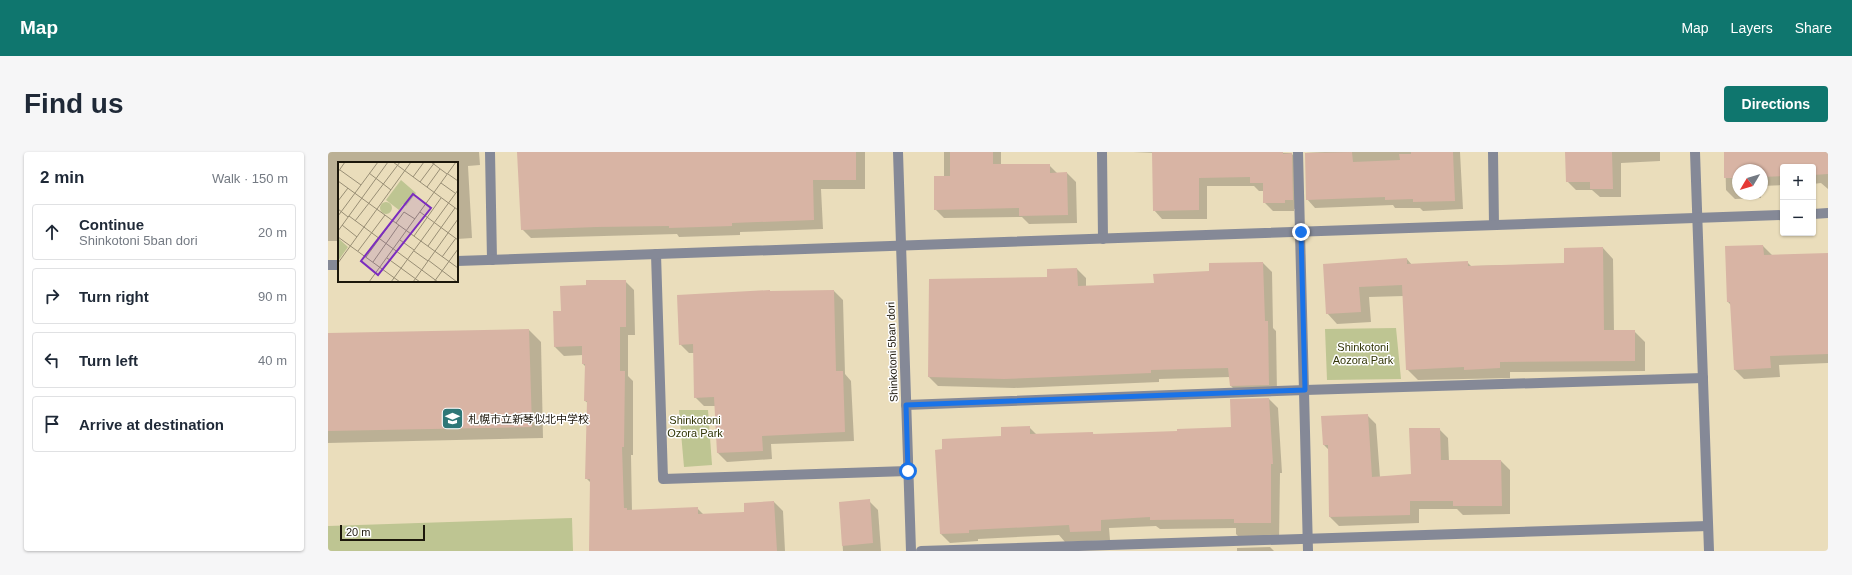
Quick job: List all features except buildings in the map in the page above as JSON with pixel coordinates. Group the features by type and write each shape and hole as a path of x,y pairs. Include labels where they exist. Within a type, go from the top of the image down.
{"street":[{"path":"490,152 492,260"},
{"name":"Shinkotoni 5ban dori","path":"898,152 911,551"},
{"path":"1102,152 1103,239"},
{"path":"1298,152 1308,551"},
{"path":"1493,152 1494,225"},
{"path":"1695,152 1709,551"},
{"path":"1816,214 1828,213"},
{"path":"458,261 1780,215"},
{"path":"656,254 663,480 908,471"},
{"path":"906,405 1305,390 1703,378"},
{"path":"921,551 1308,540 1708,526"}],"green space":[{"name":"Shinkotoni Aozora Park","path":"1396,328 1401,379 1327,380 1325,329"},
{"name":"Shinkotoni Ozora Park","path":"679,410 708,410 712,465 684,467"},
{"path":"572,518 573,551 328,551 328,526"}],"place":[{"name":"札幌市立新琴似北中学校","path":"452,419"}],"route":[{"path":"908,471 906,405 1305,390 1301,232"}]}
